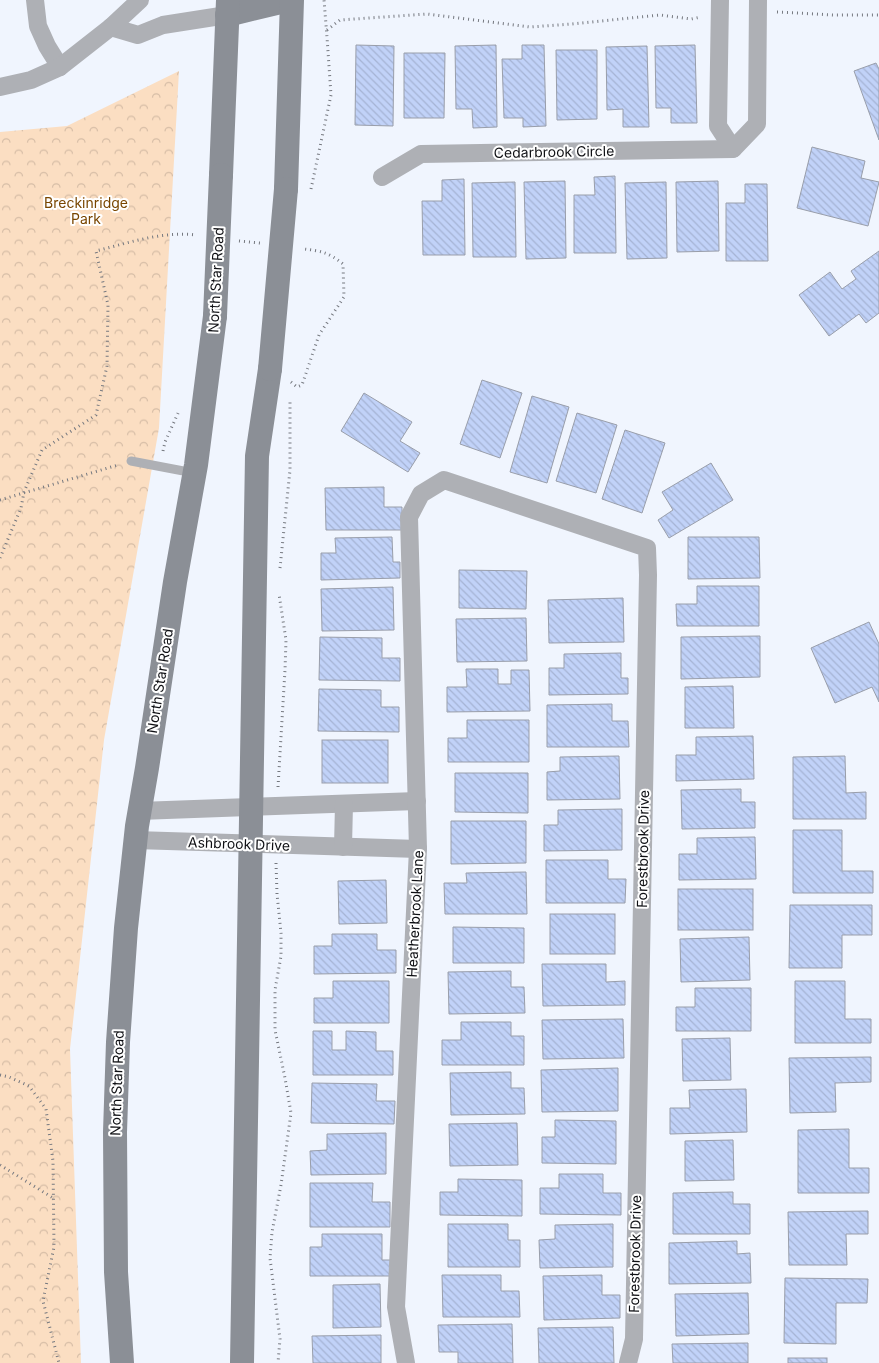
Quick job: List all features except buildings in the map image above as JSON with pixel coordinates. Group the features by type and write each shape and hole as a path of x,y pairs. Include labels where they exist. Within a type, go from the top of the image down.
{"main road":[{"path":"228,7 291,0 279,375 257,456 242,1363"},
{"name":"North Star Road","path":"122,1363 116,1272 116,1112 118,1042 126,928 139,811 175,582 195,473 215,316 228,7"}],"street":[{"path":"35,0 38,26 47,46 60,67"},
{"path":"0,87 31,80 60,67 140,0"},
{"path":"719,8 718,126 733,149 757,124 758,6"},
{"path":"111,26 138,35 163,25 228,7"},
{"name":"Cedarbrook Circle","path":"382,177 421,154 733,149"},
{"name":"Heatherbrook Lane","path":"406,1363 396,1307 418,849 409,517 421,494 444,480"},
{"name":"Forestbrook Drive","path":"444,480 647,548 648,585 634,1339 628,1363"},
{"path":"139,811 417,801"},
{"path":"343,847 344,804"},
{"name":"Ashbrook Drive","path":"135,840 418,849"}],"lane":[{"path":"131,461 195,473"}],"path":[{"path":"311,189 331,95 324,0"},
{"path":"758,6 787,11 834,15 879,15"},
{"path":"327,30 340,20 427,14 530,26 572,24 660,15 691,19 705,16 719,8"},
{"path":"0,558 21,508 24,492 42,450 96,415 107,366 108,305 96,252"},
{"path":"279,375 289,387"},
{"path":"279,576 290,470 289,395"},
{"path":"0,500 131,461"},
{"path":"0,539 6,541"},
{"path":"278,806 286,640 279,593"},
{"path":"276,845 276,894 281,933 281,956 275,990 274,1030 285,1078 290,1113 281,1185 272,1232 270,1258 280,1339 278,1363"},
{"path":"0,1075 29,1086 46,1109 53,1161 54,1247 43,1301 59,1363"},
{"path":"0,1165 54,1198"}],"green space":[{"name":"Breckinridge Park","path":"179,71 159,428 104,740 70,1049 81,1363 0,1363 0,132 67,126"}]}
